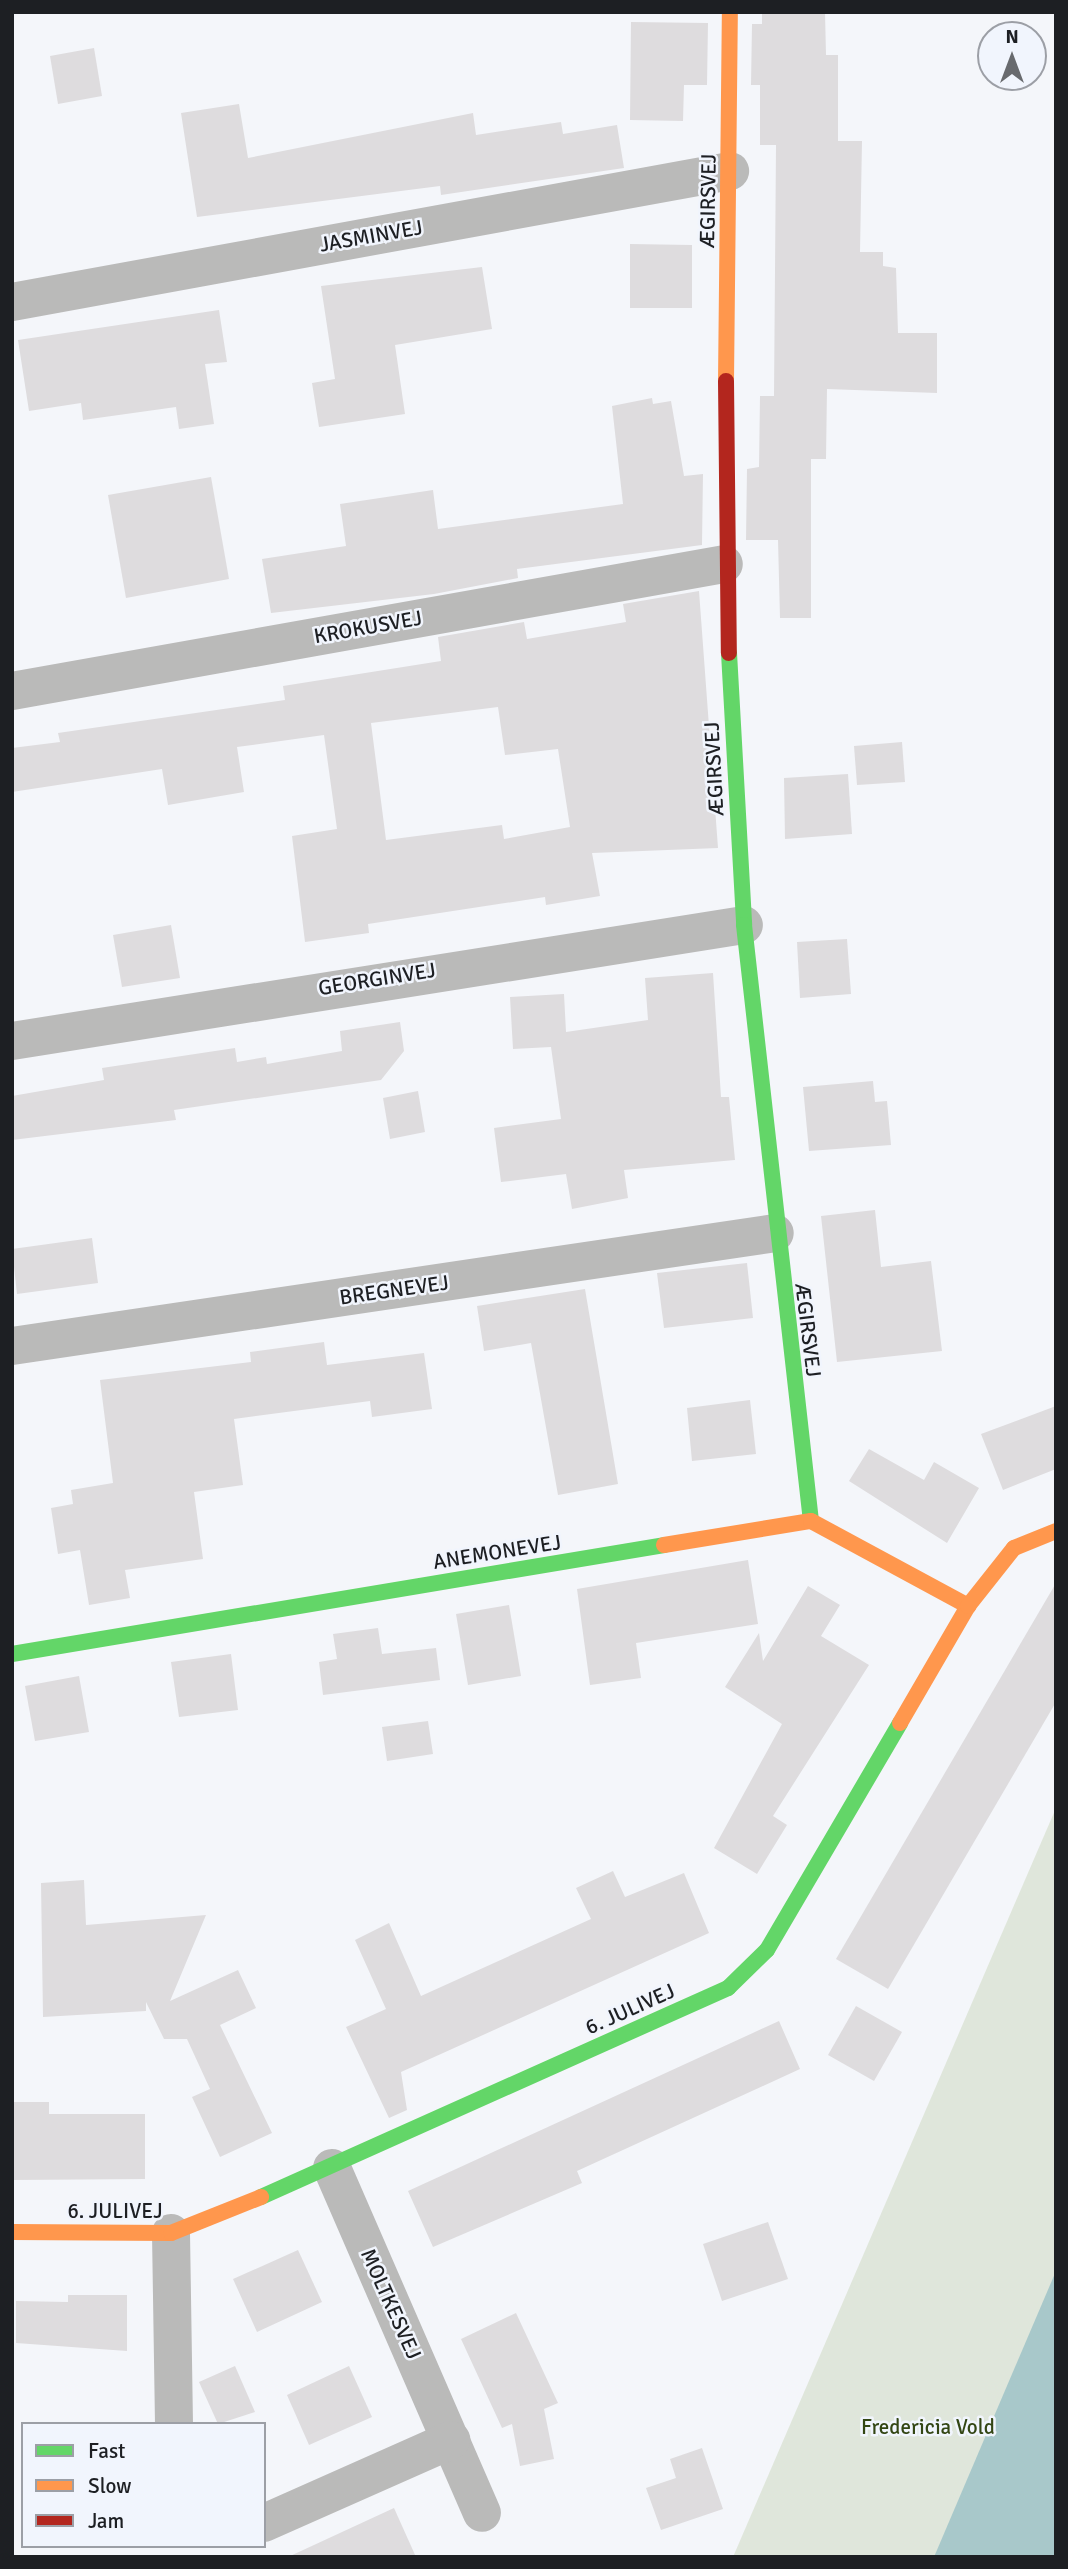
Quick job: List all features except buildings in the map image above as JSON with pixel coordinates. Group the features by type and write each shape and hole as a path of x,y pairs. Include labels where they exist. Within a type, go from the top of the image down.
{"street":[{"name":"ÆGIRSVEJ","path":"730,12 724,564 744,925 775,1233 811,1521"},
{"name":"JASMINVEJ","path":"12,302 730,171"},
{"name":"KROKUSVEJ","path":"12,691 724,564"},
{"name":"GEORGINVEJ","path":"12,1041 744,925"},
{"name":"BREGNEVEJ","path":"12,1346 775,1233"},
{"path":"811,1521 847,1535 968,1606"},
{"name":"ANEMONEVEJ","path":"12,1654 811,1521"},
{"name":"6. JULIVEJ","path":"12,2232 171,2233 332,2168 728,1988 767,1950 968,1606 1014,1548 1056,1531"},
{"name":"MOLTKESVEJ","path":"332,2168 482,2513"},
{"path":"171,2233 174,2422"},
{"path":"266,2522 451,2440"}],"green space":[{"name":"Fredericia Vold","path":"1056,1808 1056,2557 733,2557"}],"water":[{"path":"1056,2271 1056,2557 934,2557"}],"traffic: fast":[{"path":"729,653 744,925 811,1521"},
{"path":"12,1654 664,1545"},
{"path":"261,2197 728,1988 767,1950 900,1723"}],"traffic: slow":[{"path":"726,381 730,12"},
{"path":"664,1545 811,1521 968,1606"},
{"path":"900,1723 968,1606 1014,1548 1056,1531"},
{"path":"12,2232 171,2233 261,2197"}],"traffic: jam":[{"path":"726,381 729,653"}]}
